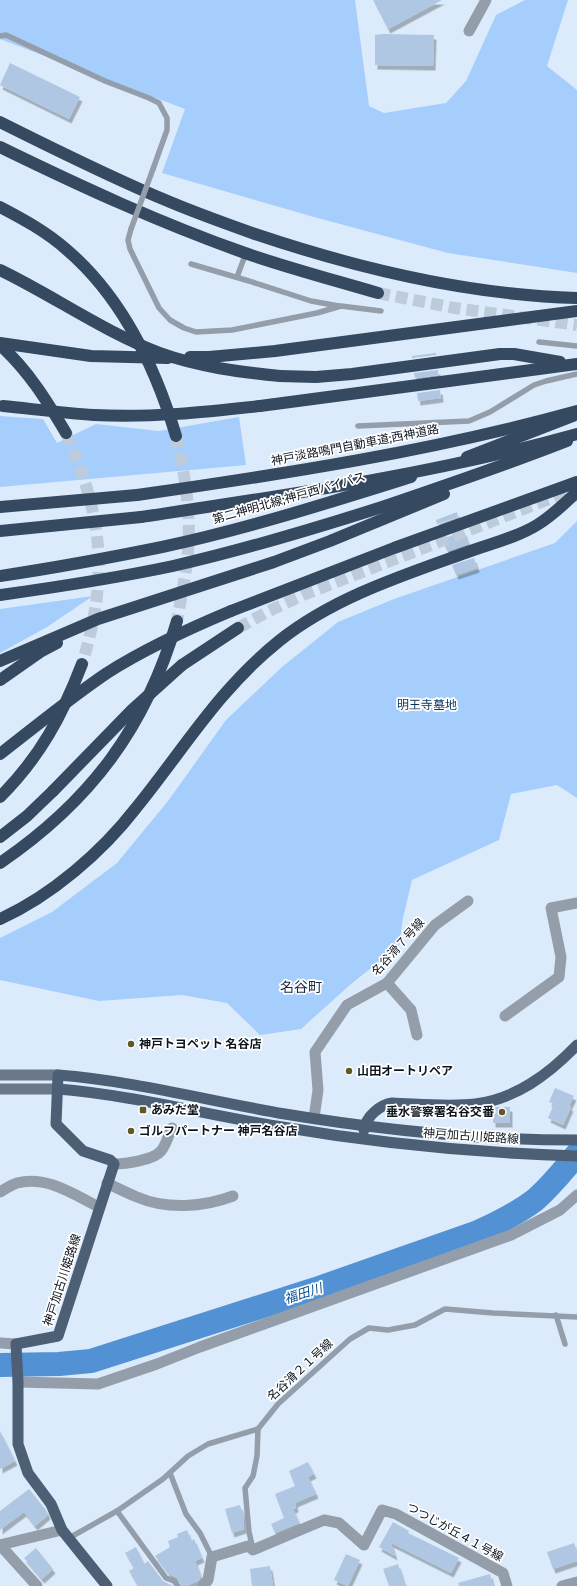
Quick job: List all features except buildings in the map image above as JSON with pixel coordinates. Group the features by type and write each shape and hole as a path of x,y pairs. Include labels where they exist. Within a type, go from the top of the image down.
{"highway":[{"path":"0,122 87,166 164,200 226,224 282,243 354,264 446,285 502,293 577,298"},
{"path":"0,147 87,189 146,215 246,254 378,293"},
{"path":"0,207 41,230 66,249 87,269 107,293 126,320 143,350 159,385 176,436"},
{"path":"0,270 98,325 161,353 194,363 224,369 280,376 316,377 352,374 483,356 514,354 550,361 577,363"},
{"path":"0,344 91,356 149,358 209,357 275,351 577,311"},
{"path":"0,344 27,374 46,399 66,433"},
{"path":"1,405 95,415 140,415 214,411 577,363"},
{"name":"神戸淡路鳴門自動車道;西神道路","path":"0,507 137,495 245,479 351,461 464,438 577,411"},
{"name":"第二神明北線;神戸西バイパス","path":"0,576 70,565 163,547 249,525 425,473 577,415"},
{"path":"0,661 70,630 126,610 274,562 330,541 388,518 577,436"},
{"path":"0,531 141,517 356,484 464,462 577,436"},
{"path":"0,595 77,584 172,566 255,545 418,495 525,458"},
{"path":"0,754 108,672 164,641 231,611 394,548 577,482"},
{"path":"0,919 34,900 62,881 87,860 136,809 199,724 226,691 253,663 281,640 310,620 367,591 403,575 516,534 536,525 546,519 577,492"},
{"path":"0,680 40,652 73,634 126,610"},
{"path":"0,863 22,848 75,802 100,774 123,743 154,685 170,645 177,621"},
{"path":"0,837 27,816 54,791 132,710 182,665 238,628"},
{"path":"0,797 22,774 52,730 71,693 82,664"}],"main road":[{"path":"362,1140 364,1124 376,1110 384,1104 474,1104 498,1100 528,1086 566,1057 577,1045"},
{"path":"0,1075 58,1076 56,1124 83,1151 110,1160 114,1164"},
{"name":"神戸加古川姫路線","path":"58,1076 137,1085 255,1108 401,1130 465,1136 575,1140"},
{"path":"0,1089 58,1090"},
{"name":"神戸加古川姫路線","path":"58,1090 136,1099 273,1126 362,1140 437,1147 577,1156"},
{"name":"神戸加古川姫路線","path":"16,1344 58,1336 114,1164"},
{"path":"16,1344 18,1382 18,1444 28,1474 51,1504 65,1534 107,1586"}],"street":[{"path":"469,31 486,0"},
{"name":"名谷滑７号線","path":"314,1118 318,1090 315,1052 347,1005 387,982 435,925 468,900"},
{"path":"505,1016 559,977 561,957 552,908 577,903"},
{"path":"387,982 411,1010 417,1035"},
{"path":"114,1164 122,1164 156,1156 162,1150 172,1128"},
{"path":"0,1192 15,1183 33,1180 57,1186 99,1207"},
{"path":"107,1183 139,1198 166,1205 196,1204 221,1200 233,1196"},
{"path":"18,1382 98,1384 157,1364 200,1347 511,1235 560,1210 577,1195"},
{"path":"0,1343 16,1344"},
{"name":"つつじが丘４１号線","path":"254,1550 324,1520 339,1523 364,1545 382,1510 396,1514 503,1573 507,1586"},
{"path":"0,1545 65,1534"},
{"path":"0,1545 37,1586"},
{"path":"203,1586 208,1580 212,1557 248,1546 254,1550"},
{"path":"562,1586 577,1582"}],"lane":[{"path":"0,36 6,35 105,81 150,98 159,103 167,118 168,130 128,240 130,249 159,308 170,320 184,328 196,332 232,330 317,313 341,306"},
{"path":"238,277 246,254"},
{"path":"192,264 238,277 311,301 381,311"},
{"path":"539,342 577,346"},
{"path":"358,426 469,421 490,412 534,385 577,374"},
{"name":"名谷滑２１号線","path":"258,1429 278,1404 350,1339 369,1328 388,1330 415,1325 445,1309 577,1317"},
{"path":"556,1315 565,1344"},
{"path":"65,1534 117,1511 170,1473 188,1456 208,1444 258,1429 257,1456 253,1476 245,1488 249,1532 254,1550"},
{"path":"170,1473 186,1514 200,1533 212,1557"},
{"path":"117,1511 166,1578 174,1581 178,1586"}],"green space":[{"path":"0,0 355,0 369,106 384,113 446,103 466,81 496,15 525,0 568,0 547,66 577,90 577,273 448,253 314,217 162,173 185,109 0,39"},
{"path":"0,416 43,419 57,443 96,424 159,431 239,417 246,465 0,487"},
{"name":"明王寺墓地","path":"577,521 577,798 557,785 511,794 499,840 412,880 403,918 399,946 351,984 301,1029 260,1035 227,1003 182,995 99,1001 0,980 0,938 52,912 117,863 168,801 226,720 282,667 338,622 394,599 555,543"},
{"path":"93,596 47,627 0,653 0,609"}],"waterway":[{"name":"福田川","path":"0,1365 59,1364 91,1361 316,1289 478,1232 508,1218 535,1200 552,1184 577,1154"}],"tunnel":[{"path":"378,293 455,308 577,325"},
{"path":"66,433 88,492 98,547 99,574 96,603 91,632 82,664"},
{"path":"176,436 185,479 189,522 187,560 177,621"},
{"path":"238,628 303,595 577,488"}],"place":[{"name":"神戸トヨペット 名谷店","path":"131,1044"},
{"name":"山田オートリペア","path":"349,1071"},
{"name":"あみだ堂","path":"143,1110"},
{"name":"垂水警察署名谷交番","path":"502,1112"},
{"name":"ゴルフパートナー 神戸名谷店","path":"131,1131"}],"district":[{"name":"名谷町","path":"301,987"}]}
